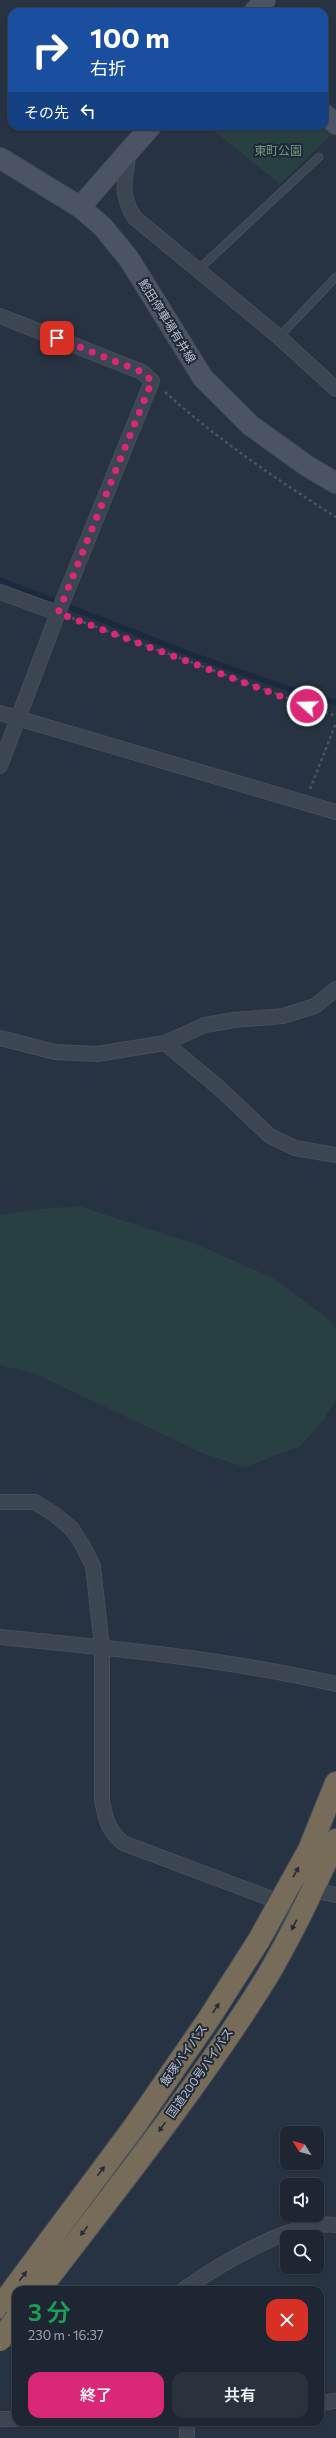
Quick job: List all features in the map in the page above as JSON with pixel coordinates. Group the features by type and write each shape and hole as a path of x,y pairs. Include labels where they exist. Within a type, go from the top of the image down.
{"highway":[{"name":"飯塚バイパス","path":"16,2286 134,2127 199,2033 259,1940 309,1850 336,1783"},
{"name":"国道200号バイパス","path":"42,2286 115,2192 209,2062 265,1979 313,1890 336,1840"},
{"name":"飯塚バイパス","path":"0,2307 12,2291"},
{"path":"0,2340 12,2325"}],"main road":[{"path":"258,8 265,0"},
{"path":"328,117 336,124"},
{"path":"80,207 148,130"},
{"name":"鯰田停車場有井線","path":"0,158 80,207 103,228 129,259 203,378 250,425 307,466 336,484"}],"street":[{"path":"129,152 123,189 127,206 135,218 335,385"},
{"path":"0,316 142,372 152,381 58,613 19,720 0,766"},
{"path":"0,592 58,613"},
{"path":"0,713 19,720 304,804 336,812"},
{"path":"0,1038 55,1052 98,1054 165,1043 205,1025 234,1020 284,1016 315,1006 336,989"},
{"path":"165,1043 218,1087 270,1136 295,1148 336,1155"},
{"path":"0,1502 35,1502 72,1529 93,1566 102,1647 102,1800 105,1818 111,1833 123,1843 280,1902 313,1890 336,1895"},
{"path":"0,1637 102,1647 286,1673 336,1684"},
{"path":"189,2286 216,2268 265,2242 333,2221"},
{"path":"0,2327 12,2328"},
{"path":"324,2402 336,2401"},
{"path":"0,2419 12,2419"},
{"path":"187,2426 187,2438"}],"lane":[{"path":"198,270 318,157"},
{"path":"278,337 336,276"}],"path":[{"path":"152,381 206,429 267,474 336,517"},
{"path":"58,613 336,716"},
{"path":"304,804 336,723"}],"green space":[{"name":"東町公園","path":"213,130 325,130 331,135 280,184"},
{"path":"79,1206 198,1245 271,1277 331,1321 336,1330 336,1399 323,1421 300,1446 245,1467 204,1454 36,1374 0,1365 0,1215 30,1210"}],"waterway":[{"path":"0,580 195,656 321,700 336,702"}],"route":[{"path":"57,338 142,372 152,381 58,613 307,706"}]}
